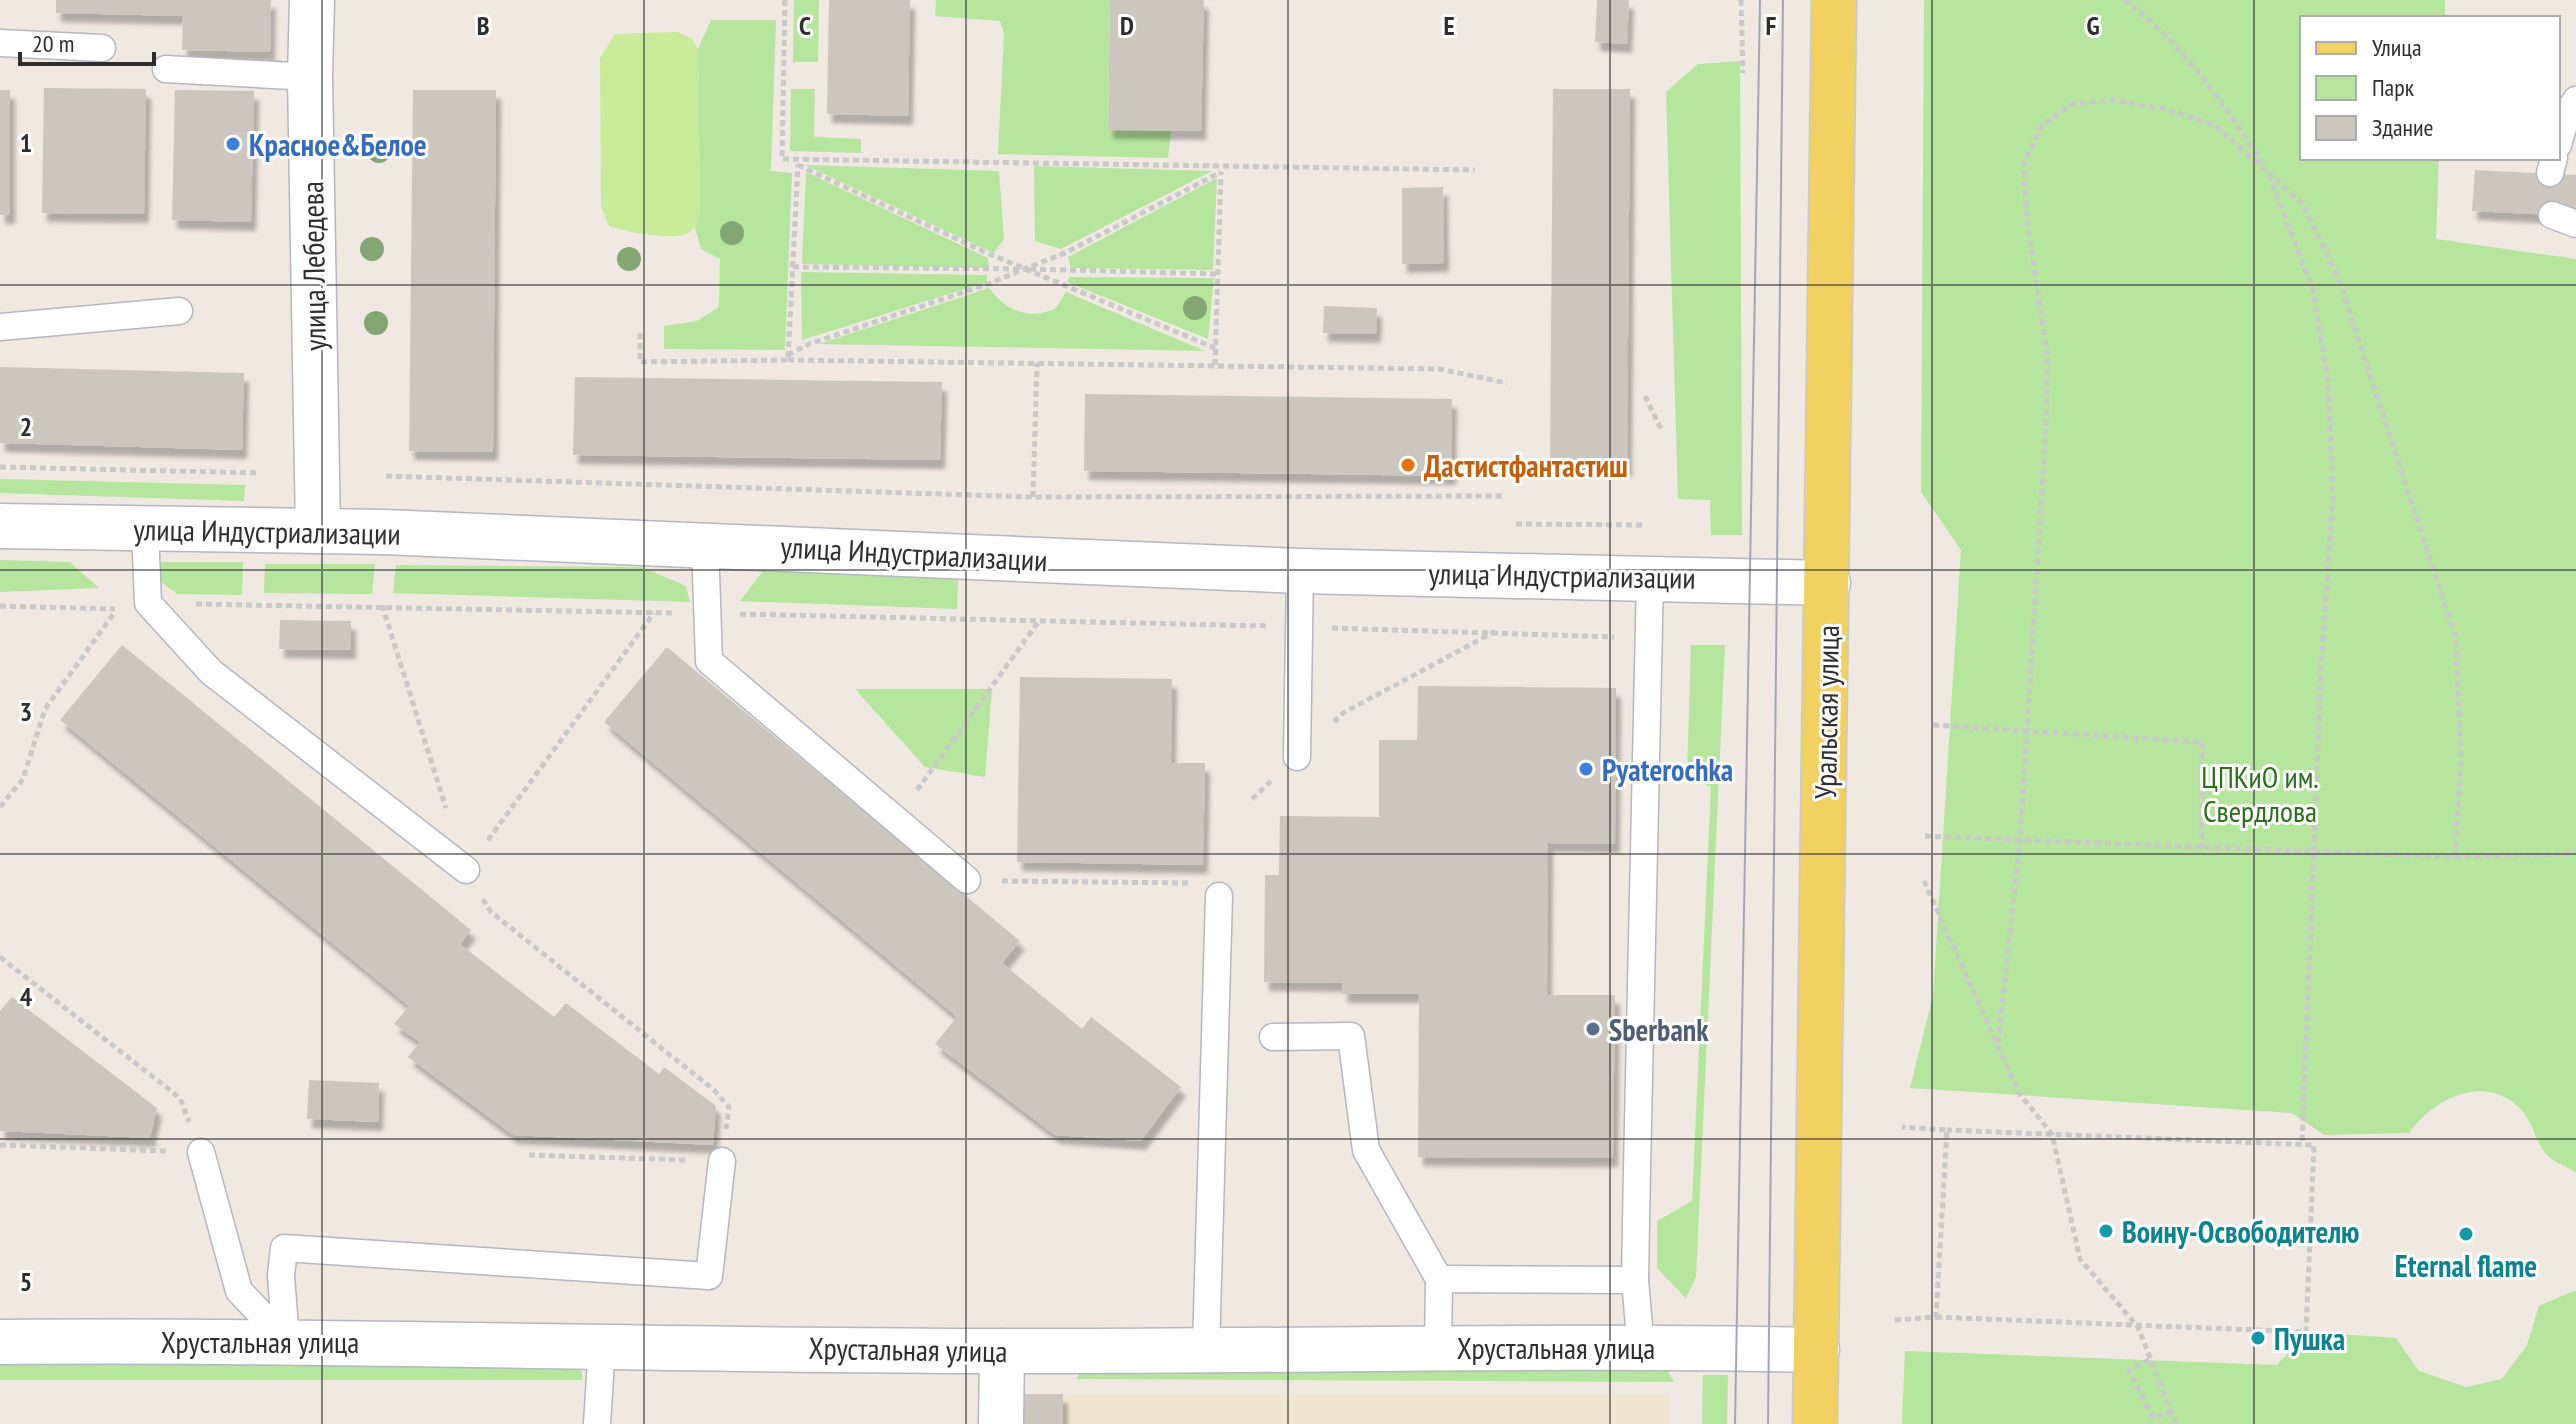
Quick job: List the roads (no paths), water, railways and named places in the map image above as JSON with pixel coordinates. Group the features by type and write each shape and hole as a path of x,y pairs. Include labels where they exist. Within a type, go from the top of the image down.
{"main road":[{"name":"Уральская улица","path":"1815,1424 1834,0"}],"street":[{"name":"улица Лебедева","path":"312,0 310,77 318,531"},
{"name":"улица Индустриализации","path":"0,526 318,531 705,544 1300,571 1828,583"},
{"name":"Хрустальная улица","path":"0,1342 286,1340 1002,1351 1438,1348 1817,1350"},
{"path":"1001,1424 1002,1351"}],"lane":[{"path":"0,43 102,48"},
{"path":"166,69 310,77"},
{"path":"2560,138 2567,114 2576,100"},
{"path":"0,327 179,311"},
{"path":"145,529 148,603 211,672 466,870"},
{"path":"705,544 709,661 896,820 978,880"},
{"path":"1297,757 1300,571"},
{"path":"1641,1349 1635,1280 1650,578"},
{"path":"1206,1349 1208,890"},
{"path":"1273,1037 1351,1036 1366,1150 1439,1279 1438,1348"},
{"path":"201,1152 239,1291 286,1340"},
{"path":"286,1340 281,1276 284,1248 709,1276 722,1161"},
{"path":"1439,1279 1635,1280"},
{"path":"597,1424 602,1345"}],"tram line":[{"path":"1735,1424 1760,0"},
{"path":"1768,1424 1783,0"}],"place":[{"name":"Красное&Белое","path":"233,144"},
{"name":"Дастистфантастиш","path":"1408,465"},
{"name":"Pyaterochka","path":"1586,769"},
{"name":"Sberbank","path":"1593,1029"},
{"name":"Воину-Освободителю","path":"2106,1231"},
{"name":"Eternal flame","path":"2466,1234"},
{"name":"Пушка","path":"2258,1338"}],"park label":[{"name":"ЦПКиО им. Свердлова","path":"2260,793"}]}
